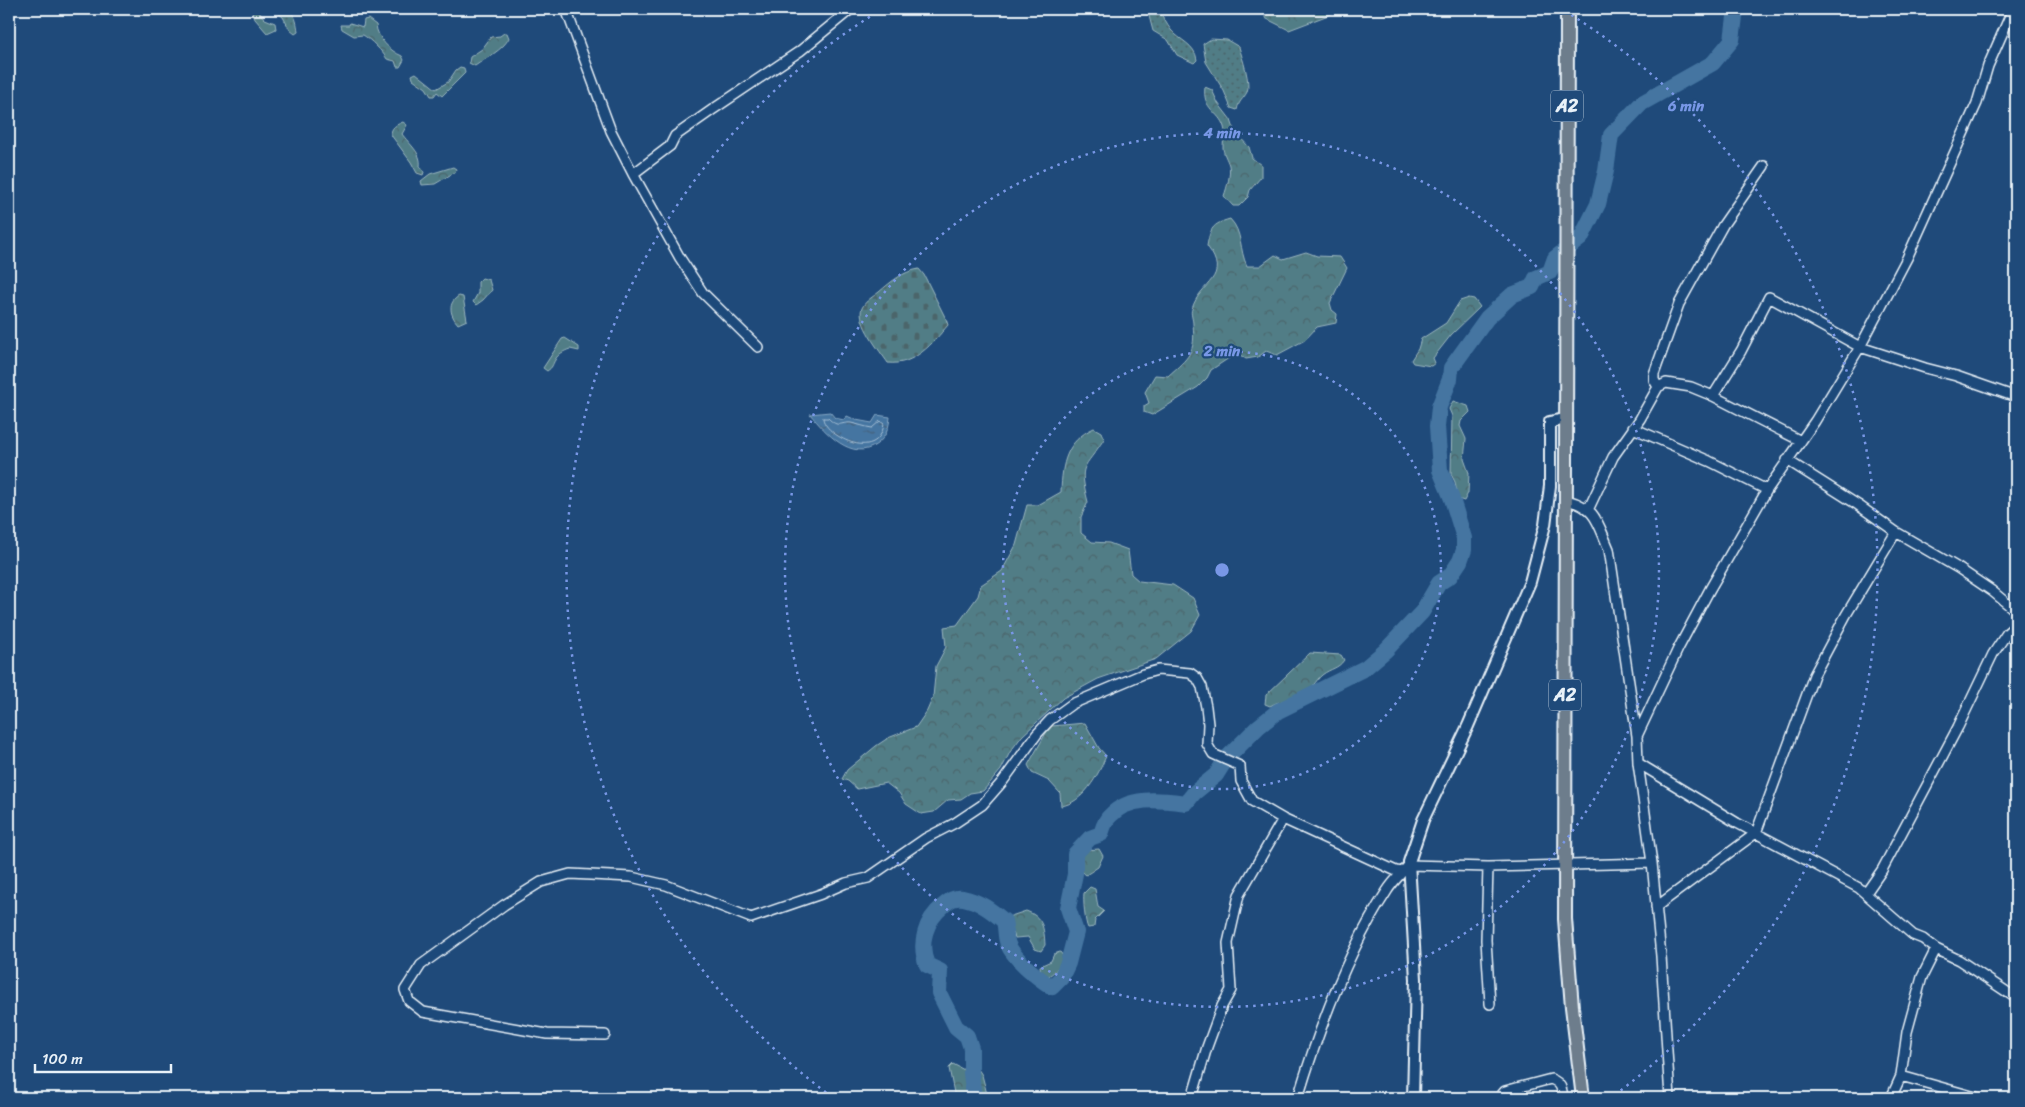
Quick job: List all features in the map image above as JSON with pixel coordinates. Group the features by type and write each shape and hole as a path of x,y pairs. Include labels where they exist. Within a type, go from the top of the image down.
{"main road":[{"name":"A2","path":"1567,9 1565,919 1572,1007 1583,1098"}],"street":[{"path":"566,9 611,132 680,258 703,292 758,347"},
{"path":"633,174 670,146 675,136 800,51 851,9"},
{"path":"1637,736 1678,649 1767,490 1860,347 1921,232 1937,190 1977,103 1988,66 2013,9"},
{"path":"1658,387 1654,380 1654,374 1679,304 1723,225 1764,166"},
{"path":"1713,396 1741,351 1769,297 1860,347 1956,376 2016,397"},
{"path":"1589,508 1612,457 1633,428 1658,387 1666,383 1690,387 1713,396 1801,440"},
{"path":"1298,1098 1320,1030 1350,960 1387,891 1406,868 1423,820 1468,726 1530,582 1545,525 1550,486 1550,422 1566,419"},
{"path":"1633,428 1709,461 1767,490"},
{"path":"1787,460 1858,505 1896,532 1958,568 1992,591 2016,611"},
{"path":"1567,500 1589,508 1609,549 1637,736 1638,763 1652,863 1661,956 1670,1098"},
{"path":"1656,908 1756,833 1814,675 1846,615 1896,532"},
{"path":"1866,893 1882,870 1958,727 1994,654 2007,633 2016,625"},
{"path":"605,1035 547,1034 423,1012 409,1001 405,990 421,965 504,905 541,882 570,874 631,876 666,885 751,918 846,883 868,878 926,838 982,805 1003,781 1037,734 1050,720 1072,704 1143,674 1158,670 1190,673 1197,678 1202,688 1206,707 1208,724 1207,744 1213,754 1240,766 1241,781 1252,801 1283,819 1396,871 1406,868 1652,863"},
{"path":"1638,763 1756,833 1866,893 1913,935 1959,960 2016,998"},
{"path":"1192,1098 1207,1047 1222,1006 1231,990 1228,943 1240,894 1283,819"},
{"path":"1488,867 1486,940 1490,1004"},
{"path":"1406,868 1416,979 1413,1098"},
{"path":"1891,1098 1901,1076 1907,1032 1922,977 1936,949"},
{"path":"1901,1076 1979,1098"},
{"path":"1499,1098 1505,1091 1551,1079 1561,1085 1563,1098"},
{"path":"1859,1098 1870,1098"}],"green space":[{"path":"273,9 285,10 292,14 296,21 298,32 295,34 290,30 283,17"},
{"path":"1144,9 1158,9 1171,30 1193,50 1197,60 1194,63 1177,55 1168,40 1153,31 1149,16"},
{"path":"1266,9 1337,9 1331,14 1289,30 1265,18"},
{"path":"257,10 265,19 275,23 276,29 267,33 255,19 252,12"},
{"path":"368,19 376,25 379,35 385,44 402,56 404,60 400,67 397,67 395,61 387,59 363,35 354,36 342,29 341,25 349,25 350,23 363,27 364,20"},
{"path":"507,33 509,38 499,50 475,66 469,63 470,57 482,49 491,37 500,36"},
{"path":"1211,39 1227,40 1239,47 1246,70 1248,88 1237,110 1231,108 1224,91 1206,62 1203,44"},
{"path":"460,67 464,68 465,73 442,96 437,92 434,96 431,96 426,88 413,79 412,75 416,73 436,89 448,82"},
{"path":"1205,87 1212,90 1218,103 1231,120 1235,132 1249,147 1252,158 1261,165 1261,177 1250,190 1248,197 1239,206 1233,206 1224,196 1229,173 1229,165 1223,149 1225,129 1222,122 1208,106"},
{"path":"403,122 407,125 402,134 417,153 420,166 424,172 423,175 417,173 391,135 393,128"},
{"path":"453,167 456,169 455,172 435,184 422,185 421,181 430,174"},
{"path":"1230,219 1239,235 1247,266 1260,266 1275,255 1283,259 1306,252 1317,256 1340,257 1347,268 1330,303 1332,310 1337,314 1336,323 1317,327 1305,340 1277,355 1266,351 1258,357 1246,359 1240,355 1229,358 1211,370 1207,378 1198,387 1152,415 1144,412 1144,406 1149,403 1145,392 1155,375 1168,376 1190,354 1194,334 1191,311 1201,292 1215,273 1214,257 1207,246 1209,235 1216,225"},
{"path":"919,269 924,275 948,325 922,352 906,361 888,363 865,328 862,321 862,308 868,301 898,278 907,272"},
{"path":"482,278 489,280 492,290 476,305 473,302 478,293 478,282"},
{"path":"459,296 463,297 467,320 458,324 453,317 451,306"},
{"path":"1469,298 1474,299 1480,307 1451,335 1433,358 1435,363 1431,366 1413,363 1411,360 1418,349 1421,339 1446,323 1460,301"},
{"path":"565,338 579,347 579,351 570,349 561,353 547,371 543,368 562,339"},
{"path":"1453,401 1468,406 1470,412 1461,421 1460,426 1466,439 1464,459 1469,473 1468,493 1464,501 1458,499 1455,482 1451,474 1452,416 1449,409"},
{"path":"1094,428 1101,432 1104,439 1088,462 1083,473 1088,502 1081,517 1081,533 1092,542 1109,543 1128,550 1131,574 1139,581 1173,585 1193,598 1200,615 1191,631 1156,659 1098,679 1063,698 1022,736 1010,752 1001,770 983,791 970,793 961,799 948,800 934,812 921,814 906,804 899,793 886,783 857,789 848,781 842,779 847,770 876,746 888,738 916,727 927,711 933,697 936,666 946,647 944,627 957,625 978,596 981,585 1002,571 1016,545 1027,505 1038,505 1061,492 1064,462 1067,454 1077,439"},
{"path":"1310,653 1341,655 1344,660 1322,675 1311,688 1299,696 1270,706 1265,704 1266,695"},
{"path":"1085,723 1099,748 1106,756 1099,772 1083,794 1069,804 1061,806 1060,793 1049,781 1032,773 1028,765 1052,726"},
{"path":"1099,849 1103,856 1098,867 1086,875 1080,867 1080,856 1086,850"},
{"path":"1090,887 1095,889 1098,907 1104,911 1095,920 1094,927 1088,928 1085,917 1084,893"},
{"path":"1026,911 1036,916 1042,924 1045,945 1041,951 1035,949 1028,937 1015,938 1008,917"},
{"path":"1060,952 1064,957 1060,964 1054,972 1045,978 1041,975 1040,966 1051,961 1054,954"},
{"path":"953,1064 966,1071 978,1069 982,1075 988,1098 955,1098 949,1068"}],"water":[{"path":"830,412 835,418 844,420 847,416 872,423 877,415 890,417 889,425 883,438 877,444 868,449 858,450 840,443 823,429 810,414"}],"waterway":[{"path":"974,1098 971,1048 967,1036 956,1027 939,993 940,971 927,965 924,957 925,932 932,918 943,906 954,899 969,899 985,907 1004,921 1007,941 1013,953 1033,973 1052,987 1061,978 1068,963 1076,932 1068,908 1075,874 1075,854 1090,838 1101,834 1108,818 1118,809 1146,800 1186,803 1194,793 1216,775 1226,759 1258,727 1278,711 1365,668 1385,651 1422,612 1439,583 1450,576 1460,561 1464,550 1464,538 1452,499 1440,470 1437,426 1439,407 1450,379 1451,368 1487,318 1512,295 1532,287 1536,278 1550,272 1555,258 1581,238 1598,204 1606,171 1611,135 1642,103 1713,63 1732,40 1736,9"}]}
